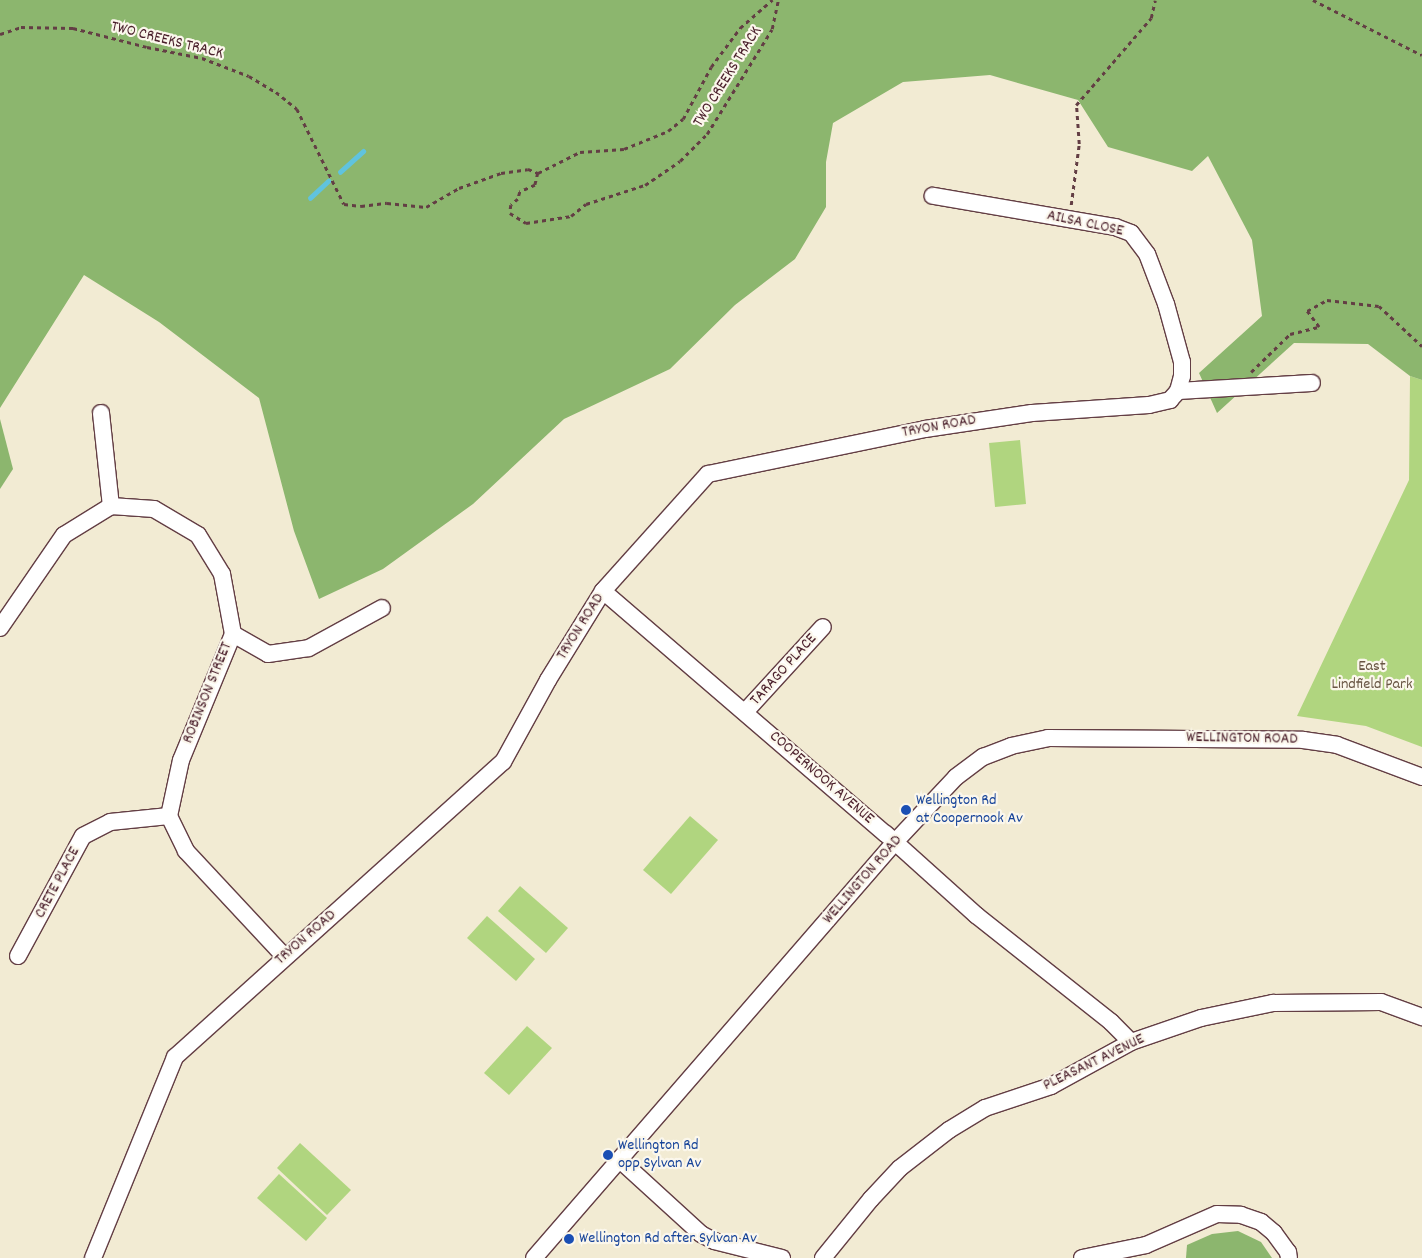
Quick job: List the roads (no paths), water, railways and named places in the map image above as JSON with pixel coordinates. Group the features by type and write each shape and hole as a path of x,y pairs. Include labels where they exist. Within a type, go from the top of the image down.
{"street":[{"name":"AILSA CLOSE","path":"933,196 1115,227 1131,233 1147,254 1159,281 1182,362 1182,376 1178,390"},
{"path":"1178,390 1312,383"},
{"name":"TRYON ROAD","path":"93,1258 175,1057 284,956 443,818 503,762 548,680 603,591 708,474 925,429 1032,413 1149,405 1170,400 1178,390"},
{"path":"0,628 64,535 111,506 101,413"},
{"name":"ROBINSON STREET","path":"111,506 154,509 198,535 222,574 233,634 181,760 169,816"},
{"name":"COOPERNOOK AVENUE","path":"603,591 895,842 976,915 1111,1022 1131,1042"},
{"path":"233,634 268,654 309,648 382,608"},
{"name":"TARAGO PLACE","path":"745,712 822,627"},
{"name":"WELLINGTON ROAD","path":"534,1258 895,842 956,776 969,766 998,750 1048,738 1257,738 1321,742 1337,745 1422,777"},
{"path":"169,816 186,850 284,956"},
{"name":"CRETE PLACE","path":"18,956 83,836 110,822 169,816"},
{"name":"PLEASANT AVENUE","path":"823,1258 871,1198 900,1168 949,1130 986,1108 1050,1086 1131,1042 1201,1018 1273,1003 1381,1002 1422,1016"},
{"path":"620,1160 701,1234 714,1241 782,1258"},
{"path":"1082,1258 1146,1245 1217,1214 1241,1215 1261,1222 1274,1233 1288,1252 1289,1258"}],"waterway":[{"path":"340,172 363,151"},
{"path":"310,198 328,181"}],"place":[{"name":"Wellington Rd at Coopernook Av","path":"906,810"},
{"name":"Wellington Rd opp Sylvan Av","path":"608,1155"},
{"name":"Wellington Rd after Sylvan Av","path":"569,1239"}],"park label":[{"name":"East Lindfield Park","path":"1372,676"}]}
